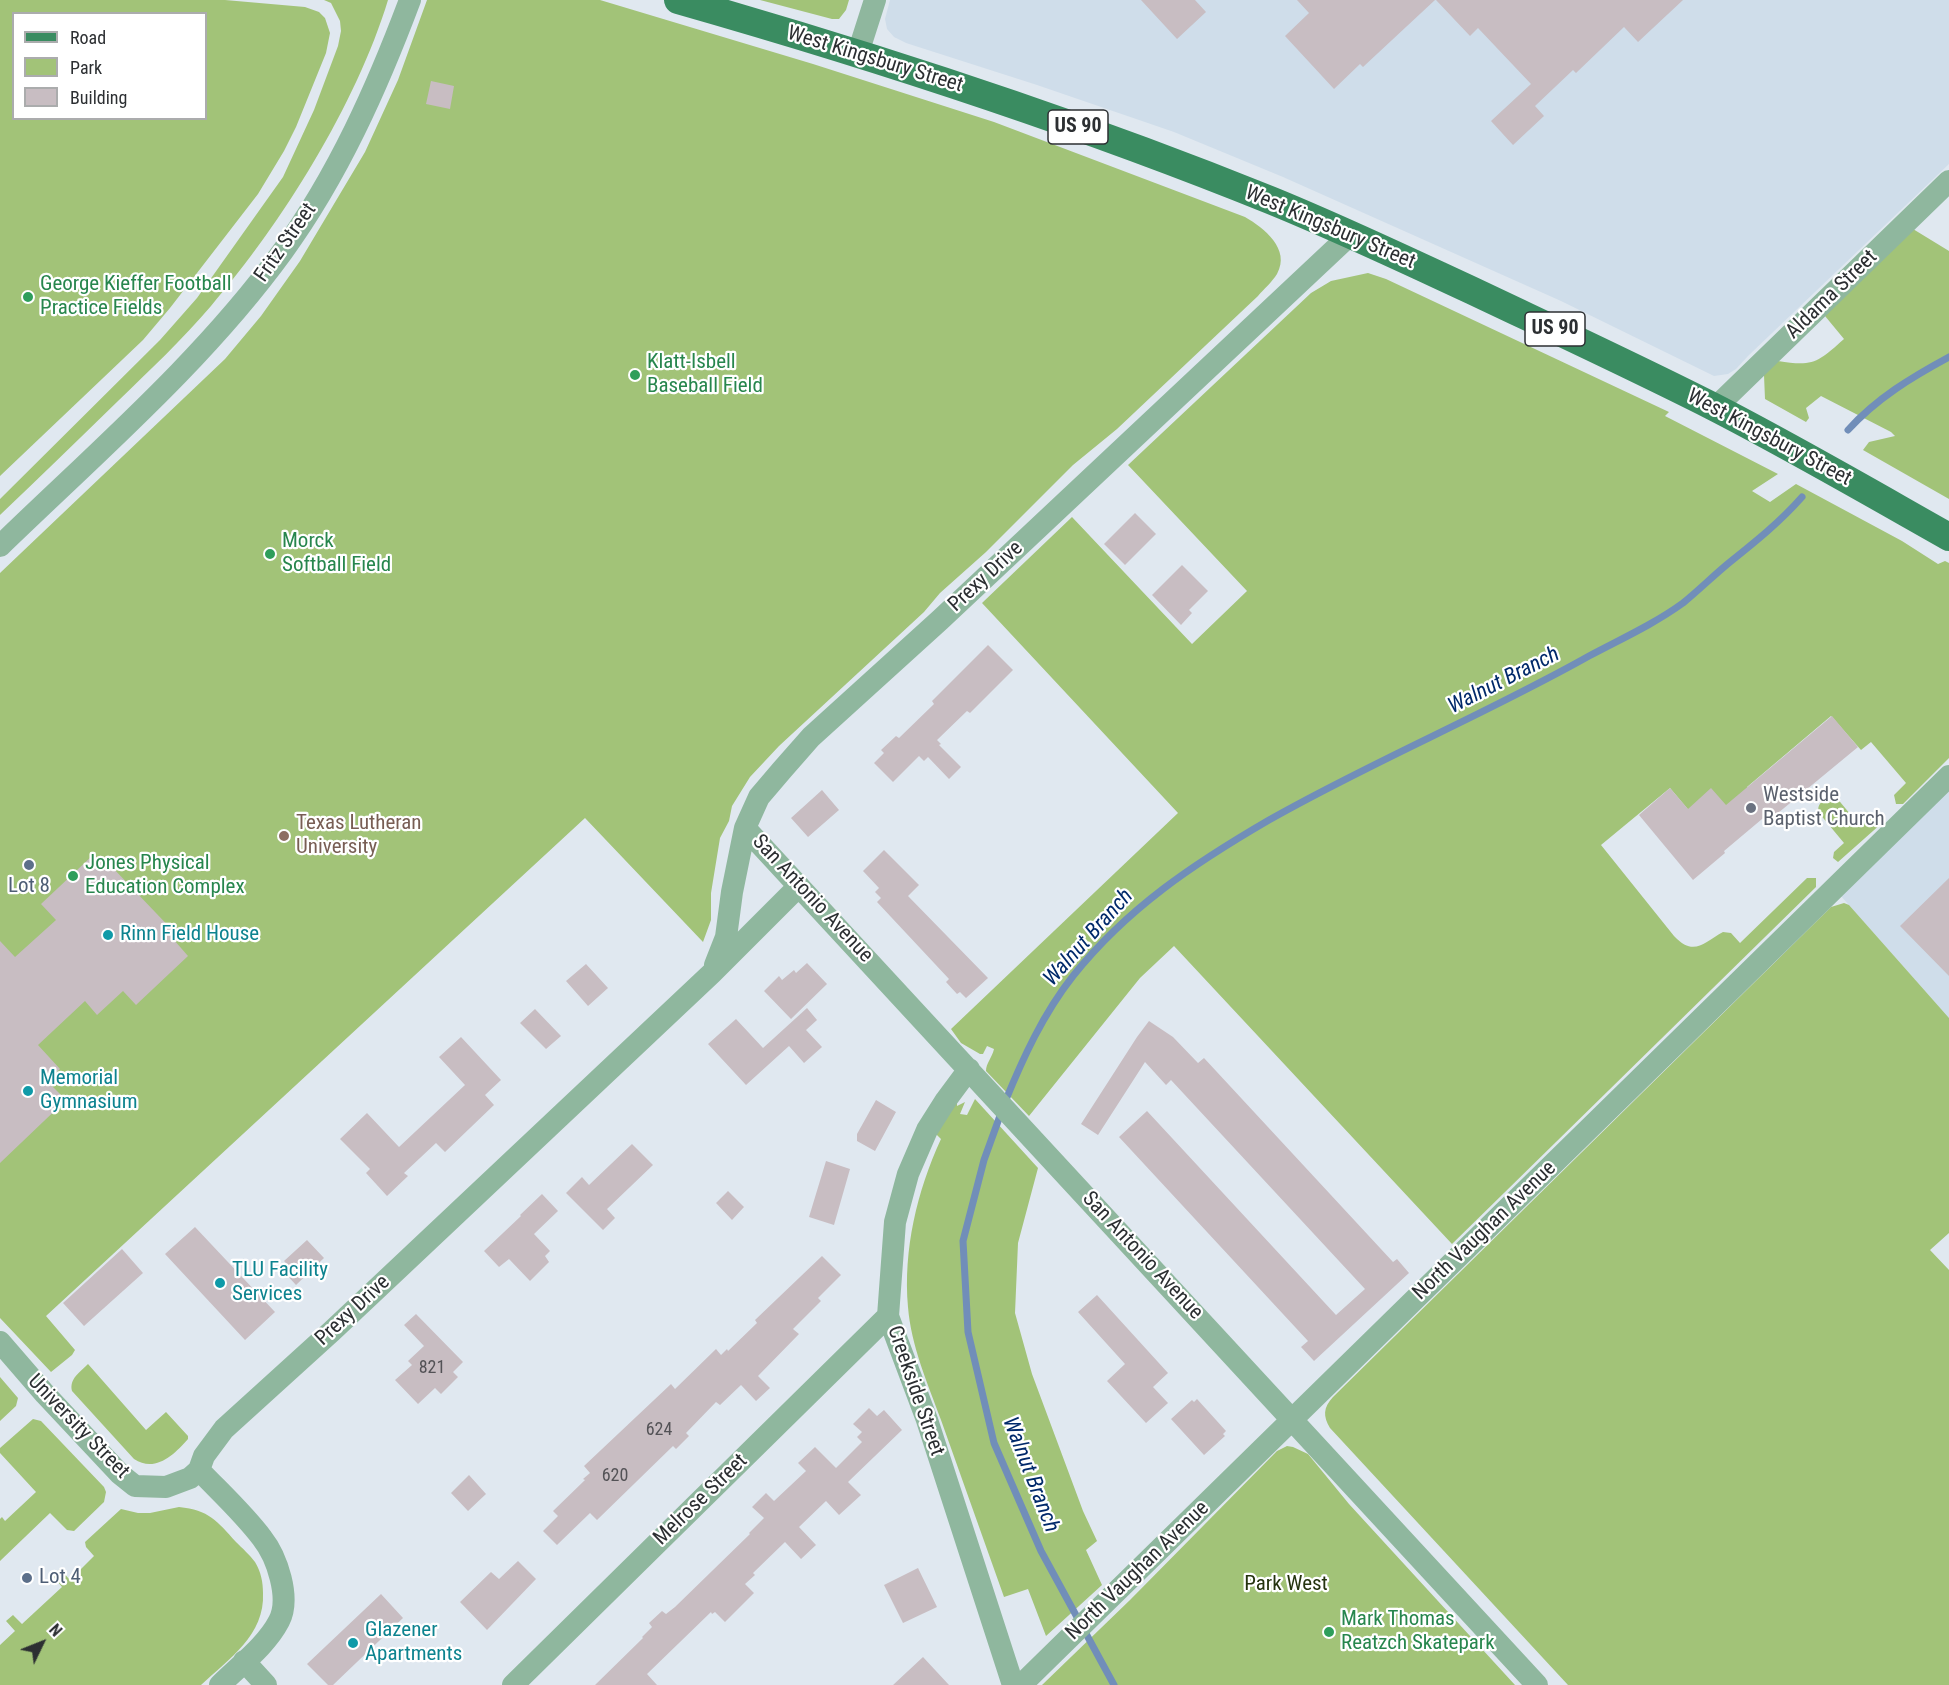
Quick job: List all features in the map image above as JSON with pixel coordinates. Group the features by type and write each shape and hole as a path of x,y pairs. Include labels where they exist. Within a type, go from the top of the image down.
{"main road":[{"name":"West Kingsbury Street","path":"678,0 858,53 1063,121 1270,200 1350,234 1589,345 1715,408 1949,537"}],"street":[{"name":"Fritz Street","path":"0,546 200,352 276,259 330,177 387,60 410,0"},
{"path":"858,53 874,0"},
{"name":"Aldama Street","path":"1715,408 1949,181"},
{"name":"Prexy Drive","path":"712,973 726,937 732,892 745,828 759,797 811,737 940,620 1350,234"},
{"name":"North Vaughan Avenue","path":"1021,1682 1123,1587 1949,776"},
{"name":"San Antonio Avenue","path":"745,828 1538,1685"},
{"name":"Prexy Drive","path":"199,1470 204,1456 224,1429 332,1331 712,973 799,886"},
{"name":"Creekside Street","path":"969,1069 927,1130 908,1174 895,1222 888,1316 1021,1682"},
{"name":"Melrose Street","path":"513,1685 888,1316"},
{"name":"University Street","path":"0,1342 45,1394 120,1474 135,1486 166,1488 190,1479 199,1470"},
{"path":"199,1470 263,1539 278,1567 285,1594 280,1619 265,1642 219,1685"},
{"path":"244,1661 266,1685"}],"shaded area":[{"path":"890,0 1949,0 1949,164 1736,369 1728,374 1714,376 1561,301 1283,177 1174,132 906,43 894,37 887,29 885,19"},
{"path":"1949,790 1949,1018 1840,895"}],"green space":[{"path":"0,0 225,0 305,7 319,12 325,18 330,33 326,53 284,151 258,194 143,340 0,476"},
{"path":"324,0 388,0 374,40 337,121 290,200 238,273 189,331 0,515 0,499 160,340 197,298 283,177 314,110 338,46 340,21 331,3"},
{"name":"Texas Lutheran University","path":"427,0 600,0 813,64 994,122 1245,217 1273,240 1281,256 1280,265 1275,277 1258,296 1117,429 1073,465 986,552 940,593 924,612 779,746 750,777 732,806 729,821 720,838 711,893 711,920 703,942 585,818 46,1316 75,1350 51,1372 0,1318 0,573 225,359 261,316 300,261 365,152 398,80"},
{"path":"760,0 849,0 846,10 839,19 832,19"},
{"path":"1913,229 1949,251 1949,499 1863,450 1869,442 1895,436 1891,432 1821,396 1806,408 1809,418 1806,422 1765,399 1764,375 1778,361 1808,363 1815,361 1844,339 1825,316"},
{"path":"1368,273 1386,279 1669,412 1665,416 1778,474 1752,491 1770,502 1796,484 1902,541 1938,564 1945,561 1949,563 1949,758 1903,804 1896,804 1894,795 1906,783 1871,742 1861,750 1831,716 1747,787 1749,790 1718,845 1670,788 1601,845 1674,936 1687,946 1704,944 1723,932 1731,933 1740,943 1807,878 1816,878 1816,887 1452,1244 1174,946 1140,978 1029,1116 986,1071 994,1049 987,1046 983,1054 980,1054 961,1043 951,1029 1178,813 982,603 1072,517 1192,644 1247,591 1128,465 1311,293 1331,281"},
{"path":"1829,796 1836,797 1860,826 1873,815 1882,820 1882,823 1838,862 1833,858 1834,852 1844,843 1818,810 1821,803"},
{"path":"1844,903 1849,905 1949,1018 1949,1233 1930,1250 1949,1270 1949,1685 1568,1685 1330,1428 1325,1416 1327,1405 1831,907"},
{"path":"957,1098 957,1106 965,1102 960,1114 967,1115 975,1099 1038,1168 1018,1243 1015,1313 1032,1374 1083,1511 1097,1541 1086,1550 1102,1585 1046,1636 1028,1589 1004,1597 921,1365 910,1322 907,1286 914,1221 925,1179 941,1139 935,1133"},
{"path":"88,1364 146,1430 166,1412 188,1436 188,1439 177,1451 157,1463 142,1463 134,1459 72,1391 74,1379"},
{"path":"0,1377 18,1398 16,1406 0,1421"},
{"path":"33,1419 41,1421 104,1487 106,1492 104,1502 74,1531 67,1530 50,1513 0,1561 0,1519 2,1517 5,1521 36,1492 0,1453 0,1448"},
{"name":"Park West","path":"1287,1446 1308,1454 1349,1504 1515,1685 1042,1685 1130,1600 1277,1451"},
{"path":"179,1507 198,1511 212,1518 251,1557 259,1570 263,1593 262,1608 252,1634 233,1656 201,1685 0,1685 0,1645 15,1631 6,1621 13,1615 22,1624 62,1587 53,1576 60,1569 70,1580 94,1556 86,1547 85,1542 121,1509 150,1513"}],"building":[{"path":"1141,0 1195,0 1206,12 1177,39"},
{"path":"1297,0 1435,0 1363,67 1360,64 1334,89 1285,36 1309,13"},
{"path":"1436,0 1683,0 1638,42 1624,27 1576,73 1573,70 1535,106 1544,116 1513,145 1491,121 1531,84 1478,28 1470,36"},
{"path":"431,81 454,86 450,109 426,104"},
{"path":"1135,513 1156,534 1125,565 1104,544"},
{"path":"1182,565 1208,591 1189,610 1192,613 1181,625 1152,595"},
{"path":"988,645 1013,670 970,713 967,711 937,740 941,744 939,745 961,767 949,779 928,757 924,761 919,756 893,782 874,763 884,753 881,750 896,736 899,738 934,704 932,701"},
{"path":"1832,716 1858,747 1772,818 1768,814 1693,880 1639,815 1670,788 1688,809 1711,788 1726,805"},
{"path":"822,790 839,810 808,837 791,818"},
{"path":"884,850 919,885 908,896 988,978 966,998 960,992 957,994 946,982 949,979 877,902 881,898 875,892 879,888 863,871"},
{"path":"93,855 108,871 112,867 178,936 174,940 188,956 136,1005 123,991 97,1015 85,1001 38,1045 60,1069 47,1081 66,1100 0,1163 0,941 15,957 56,920 41,904"},
{"path":"1949,878 1949,976 1900,926"},
{"path":"807,963 827,984 791,1019 764,991 779,976 782,980 794,970 796,973"},
{"path":"586,964 608,988 588,1006 566,981"},
{"path":"807,1008 817,1020 806,1030 822,1047 804,1063 789,1046 746,1085 708,1044 736,1019 763,1048"},
{"path":"535,1009 561,1036 546,1049 520,1023"},
{"path":"1149,1021 1173,1037 1198,1063 1204,1058 1393,1262 1397,1259 1409,1273 1314,1361 1301,1347 1308,1341 1119,1137 1147,1111 1336,1315 1365,1289 1171,1080 1166,1085 1145,1062 1098,1135 1081,1124"},
{"path":"461,1037 501,1080 485,1095 494,1105 445,1152 436,1143 404,1173 408,1176 387,1196 366,1173 370,1169 340,1139 367,1113 399,1147 465,1085 439,1057"},
{"path":"876,1100 896,1112 875,1151 857,1141 857,1134"},
{"path":"632,1144 653,1165 607,1209 615,1218 603,1230 566,1193 582,1177 589,1185"},
{"path":"826,1161 850,1169 834,1225 809,1217"},
{"path":"728,1191 744,1207 732,1220 716,1203"},
{"path":"542,1194 558,1211 534,1234 550,1251 545,1256 549,1262 530,1281 509,1259 499,1267 484,1251"},
{"name":"TLU Facility Services","path":"195,1227 275,1312 245,1340 165,1254"},
{"path":"307,1240 324,1258 296,1285 284,1272 289,1266 284,1261"},
{"path":"122,1249 143,1273 84,1326 63,1303"},
{"path":"822,1256 841,1275 818,1298 821,1301 793,1329 799,1334 758,1376 770,1388 756,1401 741,1385 720,1405 716,1402 686,1433 689,1436 676,1449 673,1446 597,1520 590,1513 557,1545 543,1531 558,1516 553,1511 590,1473 584,1466 671,1384 675,1389 716,1349 721,1355 727,1349 728,1351 757,1323 755,1320"},
{"path":"1097,1295 1168,1373 1153,1387 1168,1403 1146,1423 1107,1381 1125,1364 1078,1312"},
{"path":"416,1314 463,1362 453,1372 458,1377 441,1394 435,1388 418,1404 395,1380 412,1365 408,1361 424,1346 404,1325"},
{"path":"1197,1399 1226,1431 1223,1434 1225,1436 1204,1455 1171,1419 1192,1400 1194,1402"},
{"path":"869,1408 877,1416 884,1410 902,1430 848,1482 861,1495 839,1515 826,1501 799,1527 816,1545 801,1559 785,1542 753,1573 755,1575 745,1584 754,1593 725,1622 715,1612 712,1614 711,1612 647,1674 657,1685 595,1685 643,1638 652,1627 649,1623 662,1611 666,1614 675,1607 750,1534 764,1518 752,1507 766,1493 774,1501 806,1471 798,1463 815,1447 836,1468 862,1442 857,1437 862,1432 853,1424"},
{"path":"469,1475 486,1494 468,1511 451,1493"},
{"path":"518,1561 536,1579 487,1630 460,1602 491,1572 499,1579"},
{"path":"918,1568 937,1607 903,1623 884,1585"},
{"name":"Glazener Apartments","path":"381,1594 403,1618 333,1685 328,1685 307,1664"},
{"path":"923,1657 949,1685 893,1685"}],"waterway":[{"name":"Walnut Branch","path":"1848,430 1859,418 1896,389 1949,357"},
{"name":"Walnut Branch","path":"1005,1102 1034,1037 1073,976 1116,929 1139,908 1189,870 1308,798 1509,698 1661,618 1683,603 1758,539 1802,497"},
{"name":"Walnut Branch","path":"1001,1113 984,1160 963,1241 968,1332 994,1443 1041,1551 1114,1685"}],"place":[{"name":"George Kieffer Football Practice Fields","path":"28,297"},
{"name":"Klatt-Isbell Baseball Field","path":"635,375"},
{"name":"Morck Softball Field","path":"270,554"},
{"name":"Westside Baptist Church","path":"1751,808"},
{"name":"Texas Lutheran University","path":"284,836"},
{"name":"Lot 8","path":"29,865"},
{"name":"Jones Physical Education Complex","path":"73,876"},
{"name":"Rinn Field House","path":"108,935"},
{"name":"Memorial Gymnasium","path":"28,1091"},
{"name":"TLU Facility Services","path":"220,1283"},
{"name":"Lot 4","path":"27,1578"},
{"name":"Mark Thomas Reatzch Skatepark","path":"1329,1632"},
{"name":"Glazener Apartments","path":"353,1643"}]}
